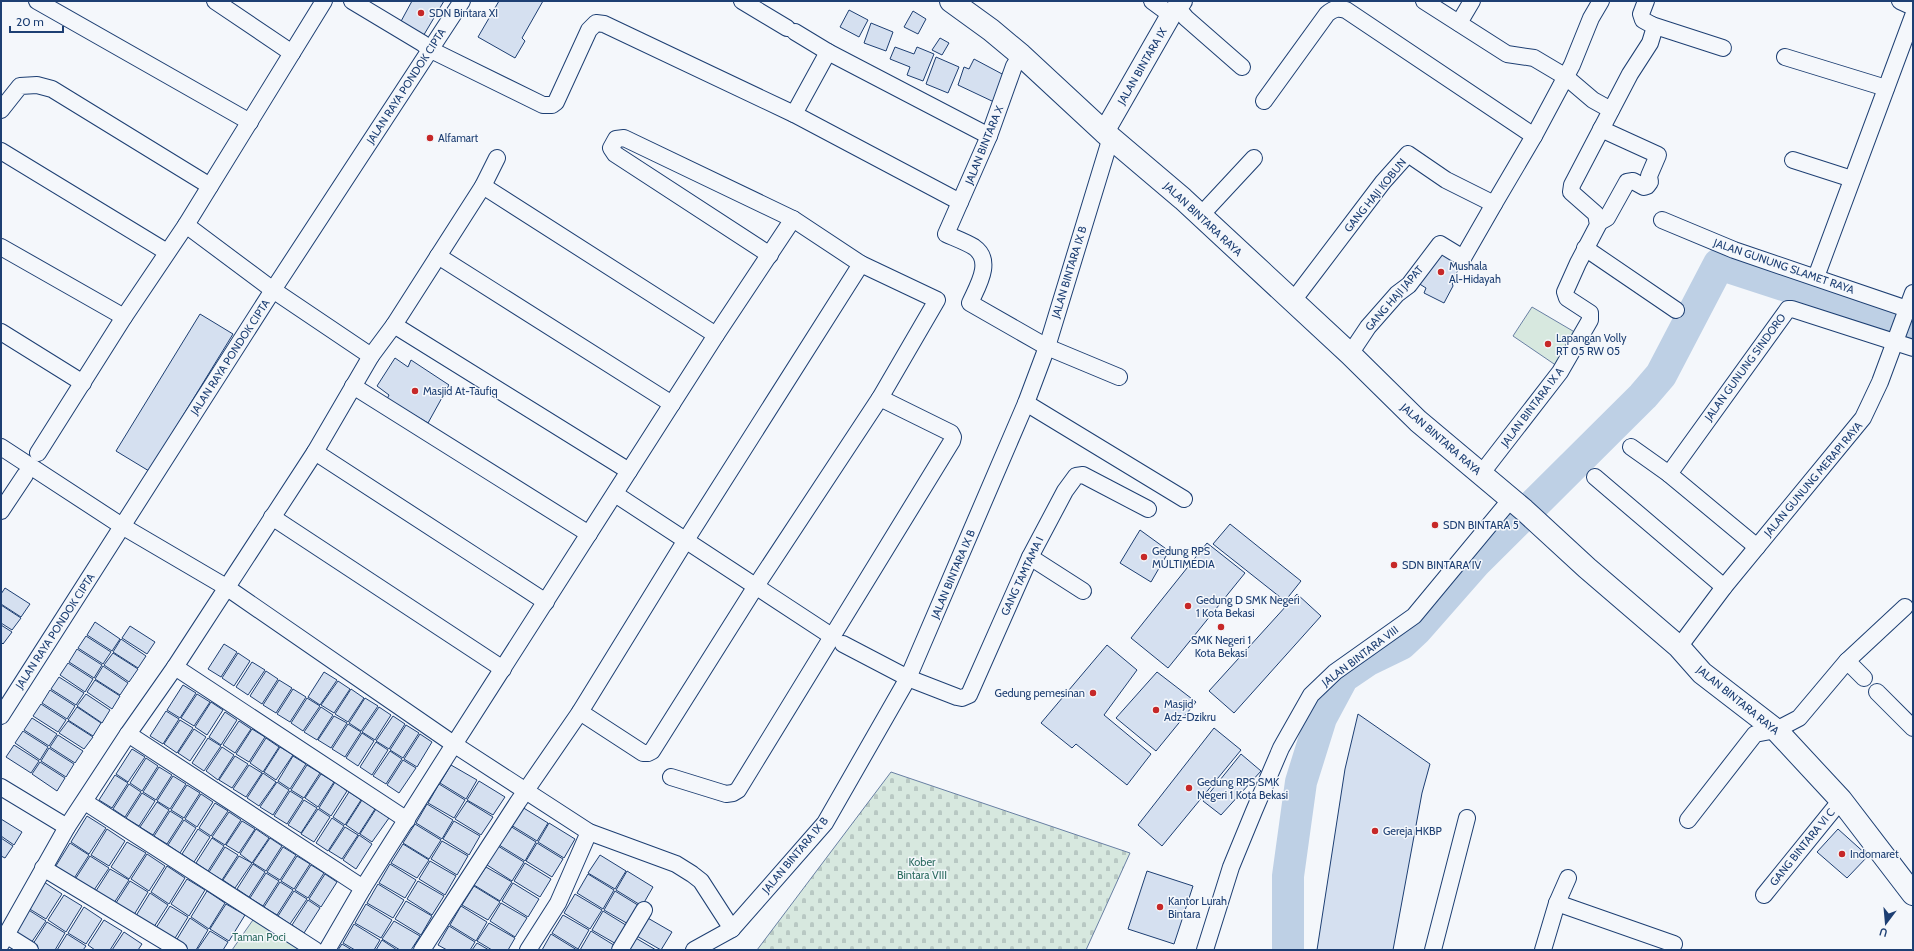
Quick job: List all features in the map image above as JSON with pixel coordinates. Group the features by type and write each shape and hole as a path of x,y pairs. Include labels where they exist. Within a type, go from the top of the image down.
{"main road":[{"name":"JALAN BINTARA RAYA","path":"951,1 991,30 1021,55 1108,135 1201,216 1292,302 1350,354 1418,421 1517,504 1587,568 1679,647 1702,674 1776,730 1841,800 1913,894"}],"street":[{"path":"37,1 250,122"},
{"path":"215,1 292,53"},
{"path":"38,453 124,317 186,225 324,1"},
{"path":"352,1 422,43 430,50 543,105 548,106 556,102 589,30 593,25 600,23 794,114 960,202"},
{"name":"JALAN RAYA PONDOK CIPTA","path":"1,716 273,290 462,1"},
{"path":"742,1 828,52 989,136"},
{"path":"1152,1 1177,8 1186,18 1242,67"},
{"path":"1424,1 1507,54 1534,58 1566,78 1593,100 1611,110"},
{"path":"1459,23 1472,1"},
{"path":"1492,207 1566,78 1591,18 1601,1"},
{"path":"1646,1 1641,14 1642,17 1652,25 1723,48"},
{"path":"1900,1 1913,7"},
{"name":"JALAN BINTARA IX","path":"1108,135 1177,8"},
{"path":"1264,101 1327,14 1338,8 1346,10 1534,136"},
{"path":"1816,277 1913,16"},
{"path":"1598,223 1596,214 1571,192 1572,185 1630,74 1650,43 1654,30 1652,25"},
{"path":"794,114 828,52"},
{"name":"JALAN BINTARA X","path":"1021,55 1014,66 989,136 946,234 974,247 982,255 984,263 983,272 970,303 1047,347"},
{"path":"1785,57 1886,88"},
{"path":"1,110 20,86 37,85 52,89 210,186"},
{"name":"JALAN BINTARA IX A","path":"1481,474 1560,372 1590,320 1590,313 1567,298 1565,292 1598,223 1607,218 1627,182 1633,181 1644,187 1650,182 1649,176 1658,154 1601,129"},
{"name":"JALAN BINTARA IX B","path":"694,950 732,929 825,823 908,678 1026,403 1047,347 1108,135"},
{"path":"580,712 643,753 652,751 756,586 880,398 937,300 860,264 793,219 624,138 616,138 611,148 615,154 770,255"},
{"path":"1,151 167,252"},
{"name":"GANG HAJI KOBUN","path":"1292,302 1383,182 1408,154 1446,180 1492,207"},
{"path":"30,950 4,939 43,868 128,734 175,667 315,452 371,356 394,325 483,186 497,158"},
{"path":"1201,216 1254,158"},
{"path":"1793,160 1852,179"},
{"path":"483,186 716,335"},
{"name":"GANG HAJI JAPAT","path":"1350,354 1368,327 1396,294 1409,285 1440,244 1463,258 1492,207"},
{"path":"327,950 363,888 716,335 793,219"},
{"name":"JALAN GUNUNG SLAMET RAYA","path":"1662,220 1734,250 1816,277 1908,312"},
{"path":"186,225 273,290 371,356"},
{"path":"1,248 124,317"},
{"path":"1585,248 1676,310"},
{"path":"438,256 672,404"},
{"path":"422,950 580,712 686,540 860,264"},
{"name":"JALAN GUNUNG MERAPI RAYA","path":"1679,647 1724,587 1863,418 1880,382 1908,312 1913,293"},
{"name":"JALAN GUNUNG SINDORO","path":"1669,474 1788,309 1896,341 1913,348"},
{"path":"394,325 629,471"},
{"path":"1,332 83,383"},
{"path":"1047,347 1119,377"},
{"path":"353,386 589,534"},
{"path":"671,777 726,794 733,793 738,790 838,640 952,441 953,437 951,433 880,398"},
{"path":"1026,403 1184,499"},
{"path":"1,447 122,526 226,587 455,745 589,832 676,864 692,874 702,881 732,929"},
{"path":"1631,447 1669,474 1757,547"},
{"path":"315,452 546,602"},
{"name":"GANG TAMTAMA I","path":"908,678 957,697 962,698 969,695 1030,557 1066,491 1076,476 1079,474 1148,509"},
{"path":"1,511 25,475"},
{"path":"1596,477 1724,587"},
{"path":"615,494 838,640 908,678"},
{"name":"JALAN BINTARA VIII","path":"1205,950 1231,867 1280,748 1311,695 1335,672 1414,616 1517,504"},
{"path":"272,516 503,669"},
{"path":"1030,557 1083,591"},
{"path":"1688,820 1754,734 1776,730 1799,718 1846,661 1905,607"},
{"path":"1846,661 1864,678"},
{"path":"175,667 407,820"},
{"path":"1877,692 1913,728"},
{"path":"128,734 363,888"},
{"path":"1,787 68,827"},
{"name":"GANG BINTARA VI C","path":"1764,895 1841,800"},
{"path":"85,802 315,950"},
{"path":"1434,950 1468,818"},
{"path":"528,950 558,903 589,832"},
{"path":"43,868 178,950"},
{"path":"1543,950 1557,903 1568,878"},
{"path":"1557,903 1674,944"},
{"path":"620,950 644,910"}],"green space":[{"name":"Lapangan Volly RT 05 RW 05","path":"1532,307 1578,334 1557,366 1513,336"},
{"name":"Kober Bintara VIII","path":"891,772 1130,853 1086,950 757,950"},
{"name":"Taman Poci","path":"255,917 304,950 232,950"}],"building":[{"name":"SDN Bintara XI","path":"412,1 444,1 422,38 399,25"},
{"path":"499,1 543,1 522,38 525,41 515,58 478,37"},
{"path":"849,10 868,20 859,37 840,27"},
{"path":"913,11 926,19 918,34 904,27"},
{"path":"871,23 893,32 886,51 864,43"},
{"path":"940,38 949,43 942,55 932,50"},
{"path":"895,47 914,54 917,47 934,54 923,81 907,75 910,67 890,59"},
{"path":"936,57 959,67 948,93 926,84"},
{"path":"974,59 1004,75 994,102 958,85 964,67 969,69"},
{"name":"Mushala Al-Hidayah","path":"1443,249 1462,262 1452,282 1453,286 1444,303 1424,293 1426,288 1418,283"},
{"path":"200,314 233,334 149,471 116,451"},
{"name":"Masjid At-Taufiq","path":"395,358 408,367 411,360 449,385 428,423 387,399 389,395 377,386"},
{"path":"1230,524 1301,581 1285,601 1213,544"},
{"name":"Gedung RPS MULTIMEDIA","path":"1140,530 1169,551 1151,582 1120,563"},
{"name":"Gedung D SMK Negeri 1 Kota Bekasi","path":"1207,543 1245,573 1168,668 1131,638"},
{"path":"5,588 30,604 21,617 1,604 1,594"},
{"path":"1297,594 1321,616 1234,713 1209,691"},
{"path":"1,605 21,618 12,630 1,623"},
{"path":"95,622 120,639 112,651 87,635"},
{"path":"1,625 12,632 3,644 1,642"},
{"path":"130,626 155,642 147,654 122,638"},
{"path":"86,636 111,652 103,664 78,648"},
{"path":"121,639 146,656 138,668 113,652"},
{"path":"224,644 237,652 221,677 208,669"},
{"name":"Gedung pemesinan","path":"1107,645 1137,670 1104,715 1151,754 1127,785 1076,744 1072,748 1041,723"},
{"path":"77,649 102,665 94,678 69,662"},
{"path":"113,653 138,669 129,682 104,665"},
{"path":"238,653 250,661 234,686 222,678"},
{"path":"252,662 265,670 248,695 236,687"},
{"path":"68,663 93,679 85,692 60,675"},
{"path":"103,666 128,683 120,695 95,679"},
{"path":"266,671 278,679 262,704 250,696"},
{"path":"324,672 337,680 320,705 308,697"},
{"name":"Masjid Adz-Dzikru","path":"1157,672 1196,702 1156,751 1116,718"},
{"path":"59,677 84,693 76,705 51,689"},
{"path":"95,680 120,696 112,709 87,692"},
{"path":"279,680 292,688 276,713 263,705"},
{"path":"338,681 350,689 334,713 321,705"},
{"path":"183,685 196,693 180,718 167,710"},
{"path":"293,689 306,697 290,722 277,714"},
{"path":"351,689 364,698 348,722 335,714"},
{"path":"50,690 75,706 67,719 42,703"},
{"path":"86,694 110,710 102,723 77,706"},
{"path":"197,694 210,702 194,726 181,718"},
{"path":"307,698 320,706 303,731 291,723"},
{"path":"365,698 378,706 361,731 349,723"},
{"path":"211,702 223,710 207,735 195,727"},
{"path":"41,704 66,720 58,732 33,716"},
{"path":"77,707 101,723 93,736 68,720"},
{"path":"321,707 333,715 317,740 304,732"},
{"path":"379,707 391,715 375,740 362,732"},
{"path":"166,711 179,719 163,744 150,736"},
{"path":"225,712 237,720 221,745 209,737"},
{"name":"Gereja HKBP","path":"1358,714 1430,764 1422,793 1393,950 1317,950 1345,769"},
{"path":"334,716 347,723 331,748 318,740"},
{"path":"393,716 405,724 389,749 376,741"},
{"path":"32,718 57,734 49,746 24,730"},
{"path":"180,720 193,728 177,753 164,744"},
{"path":"68,721 93,737 84,749 59,733"},
{"path":"239,721 251,729 235,753 223,745"},
{"path":"348,724 361,732 345,757 332,749"},
{"path":"406,725 419,733 403,758 390,750"},
{"name":"Gedung RPS SMK Negeri 1 Kota Bekasi","path":"1214,728 1241,750 1162,846 1138,825"},
{"path":"194,729 206,737 190,761 178,753"},
{"path":"252,729 265,737 249,762 236,754"},
{"path":"23,731 48,747 40,760 15,743"},
{"path":"362,733 374,741 358,766 346,758"},
{"path":"420,734 432,742 417,767 404,759"},
{"path":"58,735 83,751 75,763 50,747"},
{"path":"208,738 221,746 204,771 192,763"},
{"path":"266,738 279,747 263,772 250,763"},
{"path":"376,742 388,750 372,775 360,767"},
{"path":"14,745 39,761 31,773 6,757"},
{"path":"222,747 234,755 218,780 206,771"},
{"path":"280,747 293,755 276,780 264,772"},
{"path":"49,748 74,764 66,777 41,761"},
{"path":"132,749 145,757 128,782 116,774"},
{"path":"390,751 402,759 386,784 373,776"},
{"path":"1241,754 1261,771 1221,815 1203,801"},
{"path":"235,756 248,764 232,788 219,780"},
{"path":"293,756 306,764 290,789 278,781"},
{"path":"146,758 158,766 142,791 130,783"},
{"path":"403,760 416,768 399,793 387,785"},
{"path":"40,762 65,778 57,791 32,774"},
{"path":"249,765 262,773 246,797 233,789"},
{"path":"307,765 320,773 304,798 291,790"},
{"path":"451,765 477,780 466,799 440,783"},
{"path":"159,767 172,775 156,800 143,792"},
{"path":"263,773 276,782 259,806 247,798"},
{"path":"321,774 334,782 318,807 305,798"},
{"path":"115,775 128,783 112,808 99,800"},
{"path":"173,776 186,784 170,809 157,801"},
{"path":"479,781 505,797 493,815 467,800"},
{"path":"277,782 289,790 273,815 260,807"},
{"path":"335,782 347,791 331,816 319,808"},
{"path":"129,784 141,792 125,817 113,809"},
{"path":"439,784 465,800 454,818 428,803"},
{"path":"187,785 200,793 184,818 171,810"},
{"path":"290,791 303,799 287,824 274,816"},
{"path":"349,792 361,800 345,825 333,817"},
{"path":"142,793 155,801 139,826 126,818"},
{"path":"201,794 213,802 197,827 185,819"},
{"path":"304,800 317,808 301,833 288,825"},
{"path":"362,800 375,809 359,834 346,825"},
{"path":"467,801 493,817 481,835 455,819"},
{"path":"157,802 169,810 153,835 140,827"},
{"path":"215,803 228,811 211,836 199,828"},
{"path":"427,804 453,820 442,839 416,823"},
{"path":"522,807 548,823 537,841 511,825"},
{"path":"318,809 330,817 314,842 301,834"},
{"path":"376,809 389,818 372,842 360,834"},
{"path":"170,811 183,819 167,844 154,836"},
{"path":"229,812 241,820 225,845 212,837"},
{"path":"87,816 106,828 89,854 71,842"},
{"path":"332,818 344,826 328,851 316,843"},
{"path":"1,819 22,832 14,845 1,836"},
{"path":"184,820 196,828 180,853 168,845"},
{"path":"242,821 255,829 239,853 226,845"},
{"path":"454,821 480,836 469,855 443,839"},
{"path":"549,823 575,839 564,858 538,842"},
{"path":"415,824 441,840 429,859 403,843"},
{"path":"510,826 536,842 525,861 499,845"},
{"path":"345,827 358,835 342,859 329,851"},
{"path":"107,829 125,841 109,866 91,855"},
{"path":"198,829 210,837 194,862 182,854"},
{"path":"256,829 269,838 252,863 240,854"},
{"name":"Indomaret","path":"1838,829 1868,856 1847,878 1817,852"},
{"path":"359,835 372,844 356,869 343,860"},
{"path":"1,838 13,846 5,858 1,856"},
{"path":"212,838 224,846 208,871 196,863"},
{"path":"270,838 282,846 266,871 253,863"},
{"path":"442,841 468,856 457,875 431,859"},
{"path":"127,842 146,853 129,879 111,867"},
{"path":"70,843 89,855 73,880 54,869"},
{"path":"537,843 563,859 552,877 526,861"},
{"path":"403,844 429,860 417,878 391,863"},
{"path":"498,846 524,862 512,881 487,865"},
{"path":"225,847 238,855 222,880 209,872"},
{"path":"283,847 296,855 280,880 267,872"},
{"path":"147,854 165,866 149,891 131,879"},
{"path":"600,855 626,871 615,889 588,873"},
{"path":"90,856 109,868 92,893 74,881"},
{"path":"239,856 252,863 235,888 223,880"},
{"path":"297,856 310,864 294,889 281,881"},
{"path":"430,861 456,876 445,895 419,879"},
{"path":"525,863 551,879 540,897 514,881"},
{"path":"253,864 265,872 249,897 237,889"},
{"path":"390,864 416,880 405,898 379,883"},
{"path":"311,865 324,873 308,898 295,890"},
{"path":"167,866 185,878 169,904 151,892"},
{"path":"486,867 512,882 500,901 474,885"},
{"path":"110,869 129,880 112,906 94,894"},
{"path":"627,871 653,887 642,906 616,890"},
{"name":"Kantor Lurah Bintara","path":"1147,871 1193,886 1174,944 1128,929"},
{"path":"266,873 279,881 263,906 250,898"},
{"path":"325,874 337,882 321,907 309,899"},
{"path":"588,874 614,890 603,909 577,893"},
{"path":"187,879 205,890 189,916 171,904"},
{"path":"130,881 148,892 132,918 114,906"},
{"path":"418,881 444,896 432,915 407,899"},
{"path":"44,882 62,894 46,919 28,908"},
{"path":"280,882 293,890 277,915 264,907"},
{"path":"513,883 539,899 528,917 502,901"},
{"path":"378,884 404,900 393,918 367,903"},
{"path":"474,886 500,902 488,920 462,905"},
{"path":"207,891 225,903 209,929 191,917"},
{"path":"294,891 307,899 290,924 278,916"},
{"path":"615,891 641,907 630,925 604,910"},
{"path":"150,893 168,905 152,930 134,919"},
{"path":"575,894 602,910 590,929 564,913"},
{"path":"64,895 82,906 66,932 48,920"},
{"path":"308,900 320,908 304,933 292,925"},
{"path":"406,901 432,916 421,935 395,919"},
{"path":"501,903 527,918 515,937 490,921"},
{"path":"226,904 245,915 229,941 210,929"},
{"path":"366,904 392,920 381,938 355,923"},
{"path":"170,906 188,917 172,943 154,931"},
{"path":"461,906 487,922 476,941 450,925"},
{"path":"84,907 102,919 86,944 68,933"},
{"path":"27,909 46,921 29,946 11,935"},
{"path":"603,911 629,927 618,945 592,930"},
{"path":"563,915 589,930 578,949 552,933"},
{"path":"646,917 672,932 661,950 635,935"},
{"path":"190,918 208,930 196,950 183,950 174,944"},
{"path":"104,920 122,931 110,950 95,950 88,945"},
{"path":"394,921 420,936 411,950 400,950 382,939"},
{"path":"47,922 65,933 55,950 35,950 31,947"},
{"path":"489,923 515,938 508,950 492,950 477,941"},
{"path":"354,924 380,940 374,950 355,950 343,943"},
{"path":"449,926 475,942 470,950 447,950 438,945"},
{"path":"210,931 228,942 223,950 197,950"},
{"path":"591,931 617,947 615,950 580,950"},
{"path":"124,932 142,944 138,950 112,950"},
{"path":"67,934 86,946 83,950 57,950"},
{"path":"551,934 577,950 542,950"},
{"path":"634,937 656,950 626,950"},
{"path":"382,940 397,950 376,950"},
{"path":"477,943 489,950 472,950"},
{"path":"342,944 352,950 338,950"}],"waterway":[{"path":"1288,950 1288,876 1301,782 1321,718 1343,677 1368,660 1401,644 1417,629 1475,563 1643,396 1661,375 1719,264 1913,327"}],"place":[{"name":"SDN Bintara XI","path":"421,13"},
{"name":"Alfamart","path":"430,138"},
{"name":"Mushala Al-Hidayah","path":"1441,272"},
{"name":"Lapangan Volly RT 05 RW 05","path":"1548,344"},
{"name":"Masjid At-Taufiq","path":"415,391"},
{"name":"SDN BINTARA 5","path":"1435,525"},
{"name":"Gedung RPS MULTIMEDIA","path":"1144,557"},
{"name":"SDN BINTARA IV","path":"1394,565"},
{"name":"Gedung D SMK Negeri 1 Kota Bekasi","path":"1188,606"},
{"name":"SMK Negeri 1 Kota Bekasi","path":"1221,627"},
{"name":"Gedung pemesinan","path":"1093,693"},
{"name":"Masjid Adz-Dzikru","path":"1156,710"},
{"name":"Gedung RPS SMK Negeri 1 Kota Bekasi","path":"1189,788"},
{"name":"Gereja HKBP","path":"1375,831"},
{"name":"Indomaret","path":"1842,854"},
{"name":"Kantor Lurah Bintara","path":"1160,907"}]}
